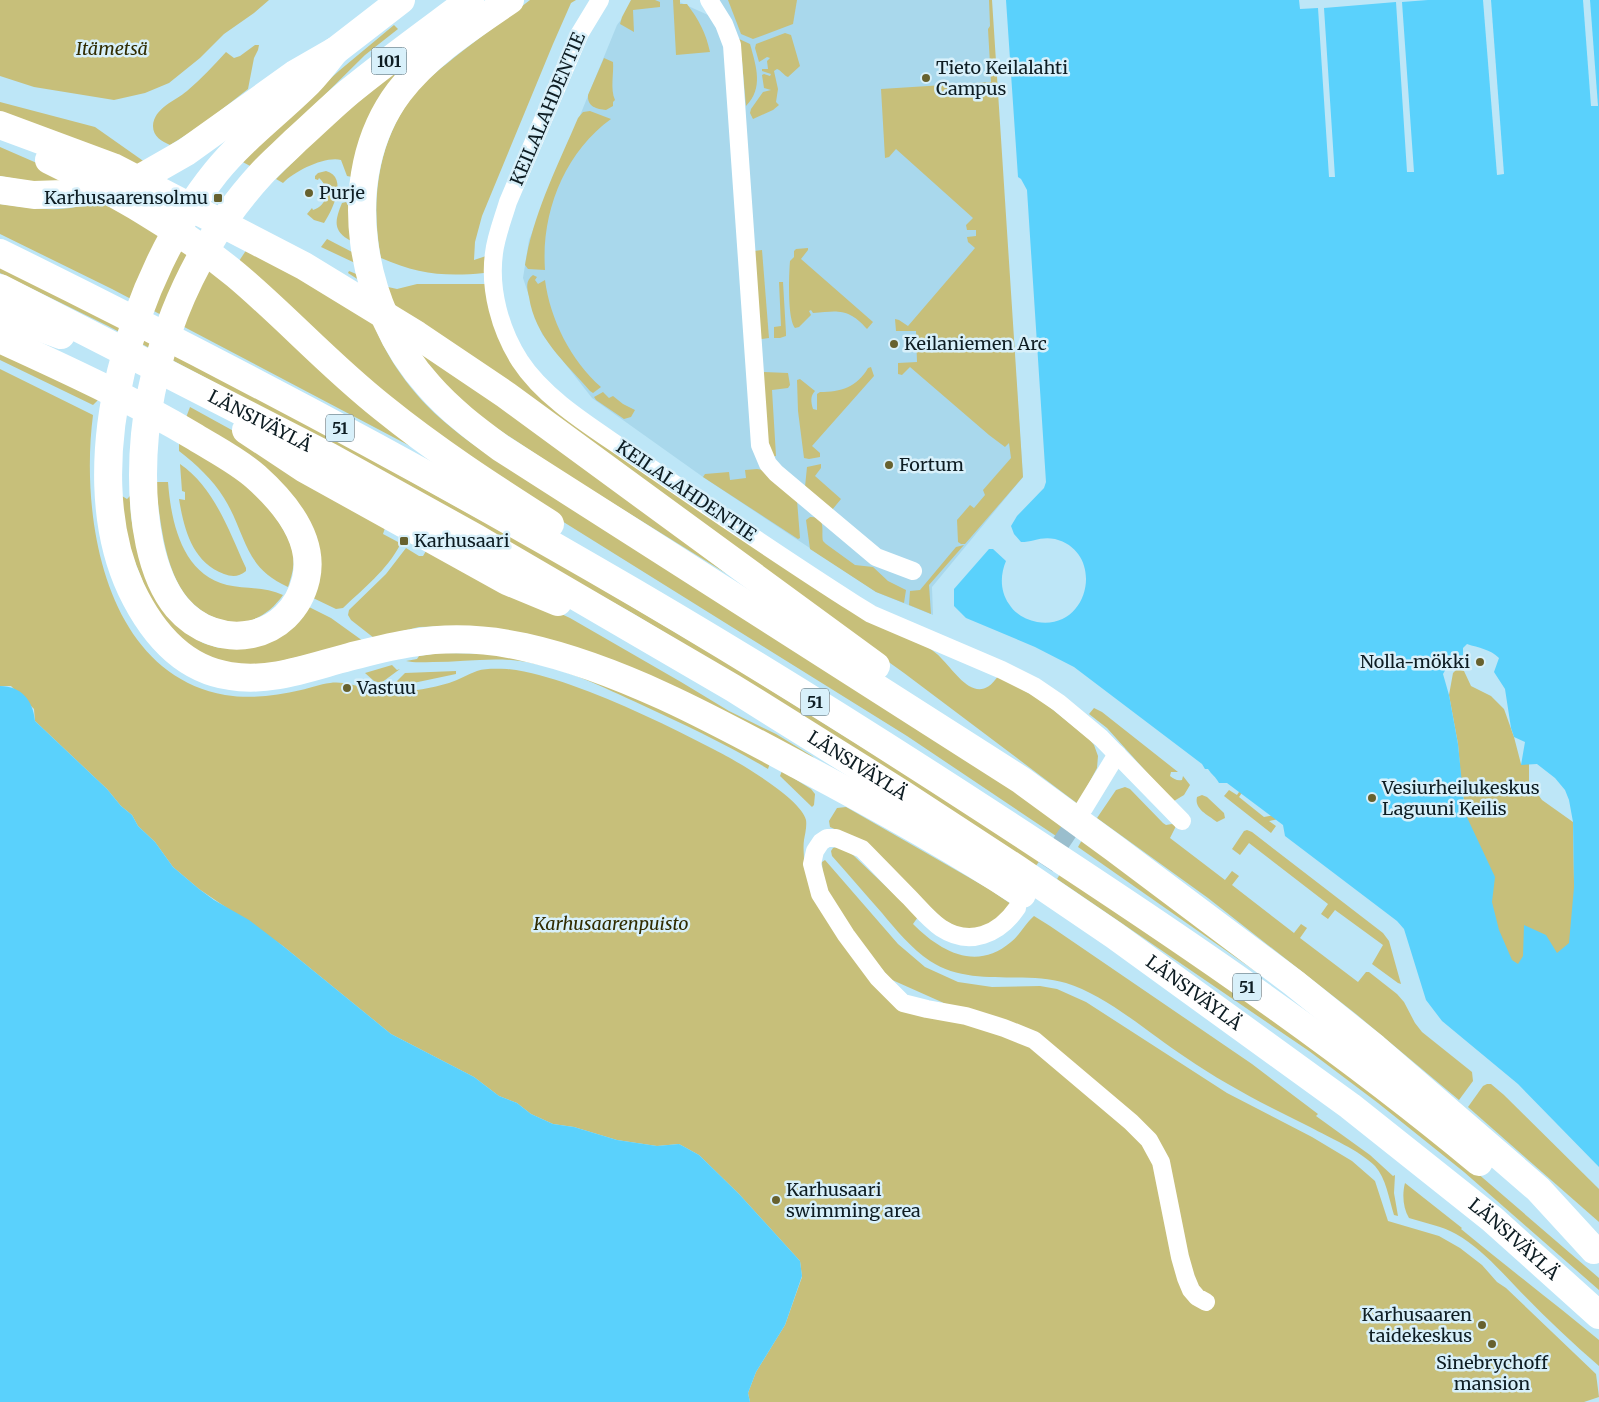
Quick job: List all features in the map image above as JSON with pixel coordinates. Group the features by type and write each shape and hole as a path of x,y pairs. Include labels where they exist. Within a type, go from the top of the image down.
{"highway":[{"name":"101","path":"335,51 400,0"},
{"name":"101","path":"0,340 163,418 230,458 254,475 276,496 303,538 306,553 306,577 302,592 295,604 287,615 276,624 260,632 243,635 224,636 204,630 175,605 164,586 147,534 143,505 143,464 148,419 153,388 165,343 177,306 215,233 262,172 348,92 470,0"},
{"path":"510,0 426,61 400,91 380,122 368,158 362,200 362,225 368,264 383,312 412,364 428,385 452,409 501,448 1021,780"},
{"path":"0,190 34,195 94,191 123,184 144,176 167,164 210,136 295,74 335,51"},
{"path":"335,51 306,86 263,123 230,155 210,179 186,216 148,287 124,364 109,447 108,480 113,525 124,574 144,613 157,633 169,646 187,660 207,670 228,676 252,678 307,669 408,643 461,640 520,646 565,657 668,699 759,744 876,808 1006,884 1085,934 1207,1003"},
{"path":"0,125 114,167 304,266 417,334 557,431 953,723 1021,780 1221,928 1375,1048 1538,1189 1596,1252"},
{"path":"0,138 34,152 82,176 158,219 188,239 243,281 400,422 456,463 628,576 673,616"},
{"name":"LÄNSIVÄYLÄ","path":"0,254 215,361 344,430 494,512 783,682 954,790 1223,970 1366,1072 1435,1126 1526,1202 1596,1252"},
{"name":"LÄNSIVÄYLÄ","path":"0,288 330,457 476,538 732,688 901,793 1114,935 1350,1106 1492,1219 1599,1315"},
{"path":"0,313 95,349 218,413 305,469 507,581 568,606 598,623 649,639"}],"street":[{"name":"KEILALAHDENTIE","path":"600,0 580,33 508,202 496,239 492,277 495,296 506,334 519,360 532,377 559,403 700,502 835,592 871,614 1002,670 1034,686 1081,721 1117,754 1182,822"},
{"path":"709,0 724,24 732,45 760,445 768,464 776,473 876,557 913,572"},
{"path":"1084,808 1117,754"},
{"path":"1017,908 1010,919 1002,926 987,934 970,938 960,937 940,928 862,849 847,841 827,838 821,842 815,851 812,864 820,894 846,935 878,978 903,1002 966,1016 1034,1040 1131,1122 1148,1140 1161,1162 1180,1257 1191,1290 1197,1297 1206,1302"}],"shaded area":[{"path":"636,0 675,0 708,15 715,0 990,0 1023,477 932,587 933,615 876,592 703,477 592,398 542,334 523,278 529,240 617,25"}],"green space":[{"name":"Itämetsä","path":"0,0 269,0 224,34 200,58 169,83 145,93 114,100 34,87 0,76"},
{"path":"530,0 576,0 571,3 553,44 482,216 475,242 474,260 486,256 487,270 484,273 457,275 431,273 407,268 381,258 376,215 380,172 392,131 402,112 414,94 430,77"},
{"path":"631,0 655,0 660,2 660,7 633,10 634,32 620,24"},
{"path":"673,0 680,0 680,4 687,4 704,33 710,52 676,55"},
{"path":"728,0 797,0 793,24 753,39 741,34"},
{"path":"989,0 992,0 1023,477 965,544 961,544 958,542 957,520 970,505 974,508 985,495 983,490 1011,458 1009,443 1005,447 989,435 910,367 902,375 898,374 898,363 917,362 916,331 896,331 895,319 908,326 975,248 968,242 967,237 976,236 976,230 967,230 966,225 973,218 896,149 889,157 885,158 881,89 991,82 988,29 990,26"},
{"path":"394,25 398,29 365,55 252,167 239,160 340,70"},
{"path":"785,33 791,35 800,66 788,77 777,69 774,71 778,89 776,102 779,105 773,110 753,119 750,113 751,109 763,92 771,90 764,88 762,75 770,76 771,74 762,71 762,69 768,69 767,61 770,58 767,57 759,62 755,48 756,44"},
{"path":"737,38 750,44 757,76 755,92 746,106 742,61"},
{"path":"255,45 259,45 254,58 248,89 202,125 170,145 156,136 153,130 154,120 161,110 182,95 226,52 234,58"},
{"path":"604,58 613,62 612,86 615,100 613,106 606,110 593,107 588,99"},
{"path":"398,70 401,73 352,177 347,176 341,160 334,159 310,166 288,178 283,183 276,179 331,124"},
{"path":"0,102 95,127 149,165 135,165 0,116"},
{"path":"590,111 611,119 580,149 568,167 559,186 547,227 545,270 528,269 525,265 529,246 547,190 578,118 583,112"},
{"path":"0,147 62,174 185,247 410,446 112,289 0,234 0,204 57,209 80,206 89,202 34,182 0,176"},
{"path":"326,171 333,174 337,180 338,187 331,211 324,223 314,220 307,214 312,208 313,210 318,208 325,201 326,192 323,182 319,178 318,180 315,179 315,176"},
{"path":"346,202 349,207 351,241 341,233 337,225 342,203"},
{"path":"327,239 354,253 355,263 321,247"},
{"path":"249,246 370,314 383,345 411,388 435,413 465,439 999,780 1063,826 1056,836 907,736 517,493 434,436 237,264"},
{"path":"808,248 801,259 873,322 867,329 854,317 843,312 813,313 811,310 809,311 811,315 799,327 795,328 792,323 790,306 790,261 794,257 796,249"},
{"path":"762,250 769,338 761,339 754,251"},
{"path":"0,266 298,419 560,564 732,666 1041,859 1035,867 725,669 634,614 325,441 108,326 0,273"},
{"path":"349,271 397,289 417,284 486,284 523,375 929,648 968,685 975,689 982,689 990,685 998,676 1041,700 1089,739 1094,745 1098,756 1097,768 1078,804 904,673 407,317 382,295 348,273"},
{"path":"533,275 537,277 535,280 538,284 545,280 557,324 571,352 590,377 601,387 593,393 561,359 544,337 532,311 527,288 528,282"},
{"path":"779,282 783,282 786,336 774,338 774,327 781,326"},
{"path":"0,348 174,436 235,475 270,510 285,532 293,553 294,562 288,587 273,579 254,560 224,498 204,473 179,451 179,443 98,400 93,405 0,360"},
{"path":"419,353 485,390 727,574 569,476 483,419 445,385"},
{"path":"871,367 874,376 812,446 820,453 820,457 804,458 798,411 797,380 800,379 815,391 811,402 813,409 817,410 817,394 835,391 854,384"},
{"name":"Karhusaarenpuisto","path":"0,369 93,415 90,455 91,498 97,542 109,585 127,623 152,656 184,681 225,695 244,697 282,694 330,683 355,685 378,692 394,693 443,685 481,670 507,669 523,671 563,682 608,699 697,741 766,780 792,801 801,811 806,820 804,860 893,1001 955,1008 890,979 857,938 829,894 823,878 822,862 825,860 898,944 925,967 958,982 992,987 1040,986 1057,989 1086,1002 1227,1093 1312,1137 1352,1161 1375,1181 1388,1221 1439,1236 1460,1248 1482,1265 1497,1282 1506,1288 1596,1374 1599,1397 1584,1402 750,1402 748,1393 756,1372 785,1325 802,1277 800,1261 739,1194 699,1155 679,1144 657,1146 617,1140 574,1127 553,1124 531,1114 517,1103 499,1096 474,1077 391,1034 283,946 199,889 173,867 155,842 138,826 132,815 35,721 34,709 11,686 0,686"},
{"path":"764,372 788,373 790,385 788,388 772,390 776,456 772,457 769,452"},
{"path":"603,392 609,398 613,396 635,410 631,417 624,419 596,400 594,397"},
{"path":"190,407 239,434 385,528 383,534 398,542 400,545 388,563 343,608 336,609 311,597 318,558 184,423"},
{"path":"180,464 192,474 211,497 227,525 246,568 246,571 243,573 230,576 213,569 197,553 191,543 179,499 185,500 185,492 182,491"},
{"path":"821,464 821,468 815,476 841,499 832,510 805,487 807,467"},
{"path":"745,470 763,470 797,500 800,538 798,539 703,477 705,474 729,472 730,480 746,478"},
{"path":"155,482 168,482 176,529 189,558 199,570 212,579 227,585 262,589 283,595 273,607 254,619 231,622 209,615 192,603 180,587 171,567 165,546"},
{"path":"122,496 127,499 130,496 135,539 186,633 203,643 219,648 233,648 307,606 331,618 363,641 253,668 203,658 156,615 126,539"},
{"path":"810,517 815,517 821,522 823,541 826,544 855,565 873,567 888,581 906,590 904,603 876,592 810,549 806,520"},
{"path":"964,545 929,585 931,614 909,605 910,591 920,590 956,547"},
{"path":"406,548 419,556 423,556 426,551 570,618 729,711 776,734 816,760 452,626 419,627 374,638 351,620 348,615 349,610 386,574"},
{"path":"439,653 494,654 557,666 654,705 770,763 768,769 722,743 658,713 598,685 552,668 509,660 406,661 417,659 419,656"},
{"path":"392,665 397,670 400,669 381,683 374,681 365,673"},
{"path":"1457,669 1464,671 1471,686 1491,696 1504,709 1521,764 1529,764 1529,782 1542,800 1573,822 1575,940 1562,955 1520,974 1495,937 1465,813 1462,784 1269,821 1276,826 1271,833 1224,796 1229,790 1237,795 1245,783 1248,784 1239,797 1264,817 1461,779 1458,744 1449,695 1453,673"},
{"path":"456,671 456,674 399,686 393,685 405,673"},
{"path":"1094,708 1102,712 1178,772 1171,772 1170,776 1176,780 1182,780 1183,776 1190,785 1184,795 1174,801 1168,796 1107,728 1089,714"},
{"path":"782,771 811,789 815,794 812,807 780,776"},
{"path":"1125,787 1130,789 1163,823 1176,826 1170,838 1225,880 1232,871 1239,876 1232,885 1294,933 1301,924 1307,928 1300,938 1358,982 1366,972 1369,972 1397,994 1422,1032 1472,1072 1473,1081 1459,1100 1356,1014 1208,898 1097,818 1116,790"},
{"path":"1202,795 1207,797 1224,813 1225,818 1217,822 1202,811 1198,805 1197,797"},
{"path":"846,807 989,889 1011,904 997,920 975,930 959,928 944,920 857,839 830,827 829,821 837,808"},
{"path":"1247,830 1383,933 1389,941 1401,984 1372,964 1383,945 1335,910 1328,919 1321,914 1328,904 1249,843 1240,855 1232,849 1244,831"},
{"path":"1082,840 1268,980 1078,847"},
{"path":"837,847 853,855 918,917 913,924 924,934 947,949 959,954 972,957 985,956 998,951 1011,942 1034,916 1050,926 1252,1064 1318,1114 1316,1116 1370,1155 1393,1176 1395,1175 1394,1193 1398,1216 1394,1215 1382,1176 1368,1160 1200,1067 1097,996 1066,983 1049,979 962,974 930,961 904,938 832,856 831,851"},
{"path":"1062,871 1314,1045 1469,1166 1599,1278 1599,1290 1464,1172 1378,1103 1309,1051 1057,879"},
{"path":"1491,1084 1504,1095 1599,1189 1599,1222 1468,1107 1483,1086"},
{"path":"1405,1183 1599,1340 1599,1366 1557,1328 1473,1245 1451,1231 1409,1218 1405,1210"}],"water":[{"path":"1006,0 1599,0 1599,1167 1518,1084 1442,1021 1426,1000 1404,929 1397,921 1285,836 1283,825 1227,783 1219,783 1202,764 1074,667 1035,647 966,618 954,606 954,589 989,549 993,549 1006,561 1002,583 1004,594 1011,608 1029,620 1055,622 1069,615 1079,603 1085,589 1086,573 1081,559 1071,547 1050,538 1021,542 1014,534 1011,526 1017,516 1044,488 1046,482 1027,190 1018,177","holes":["1467,644 1488,651 1499,658 1494,672 1505,689 1511,728 1514,737 1525,742 1521,765 1537,764 1555,778 1565,790 1573,822 1574,887 1569,943 1557,953 1546,935 1524,925 1523,956 1518,964 1512,960 1499,930 1492,902 1495,877 1465,813 1458,744 1443,674 1451,660 1457,663 1463,655 1463,648"]},
{"path":"0,686 14,689 25,696 32,707 35,721 132,815 138,826 155,842 173,867 214,900 249,920 283,946 391,1034 474,1077 499,1096 517,1103 531,1114 553,1124 574,1127 617,1140 657,1146 679,1144 699,1155 739,1194 800,1261 802,1276 785,1325 756,1372 748,1393 750,1402 0,1402"}],"pier":[{"path":"1299,0 1428,0 1402,2 1414,172 1407,172 1396,2 1324,8 1335,177 1329,177 1318,8 1300,9"},
{"path":"1483,0 1491,0 1504,174 1497,175"},
{"path":"1583,0 1590,0 1598,106 1591,106"}],"tunnel":[{"path":"1030,889 1081,813"}],"place":[{"name":"Tieto Keilalahti Campus","path":"926,78"},
{"name":"Purje","path":"309,193"},
{"name":"Karhusaarensolmu","path":"218,198"},
{"name":"Keilaniemen Arc","path":"894,344"},
{"name":"Fortum","path":"889,465"},
{"name":"Karhusaari","path":"404,541"},
{"name":"Nolla-mökki","path":"1480,662"},
{"name":"Vastuu","path":"347,688"},
{"name":"Vesiurheilukeskus Laguuni Keilis","path":"1372,798"},
{"name":"Karhusaari swimming area","path":"776,1200"},
{"name":"Karhusaaren taidekeskus","path":"1482,1325"},
{"name":"Sinebrychoff mansion","path":"1492,1344"}]}
